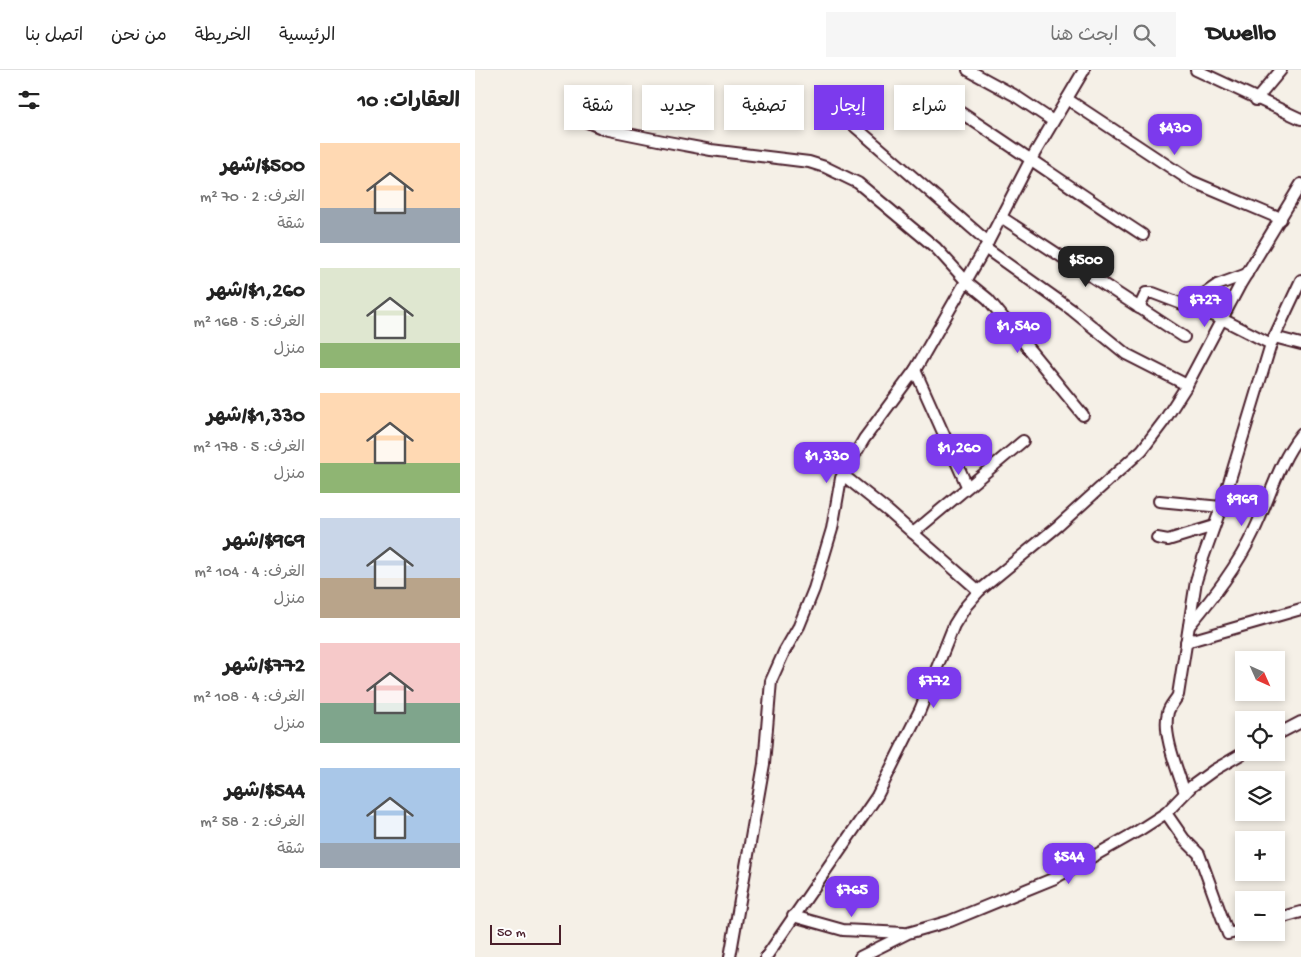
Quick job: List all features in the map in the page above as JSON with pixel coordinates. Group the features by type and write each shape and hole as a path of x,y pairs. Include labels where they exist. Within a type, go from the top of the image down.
{"street":[{"path":"968,70 1014,95 1053,121"},
{"path":"730,957 763,764 771,681 784,652 799,626 814,589 832,529 843,474 864,439 915,370 986,245 1030,161 1084,70"},
{"path":"1196,70 1256,100 1301,119"},
{"path":"1256,100 1281,70"},
{"path":"1067,99 1191,180 1281,219"},
{"path":"965,115 993,133 1030,161 1143,235"},
{"path":"609,130 711,150 809,162 844,174 872,192 936,248 966,281 1003,316 1083,415"},
{"path":"858,130 986,245 1065,304 1126,354 1187,385"},
{"path":"766,957 877,796 920,710 954,625 979,591 1058,526 1142,450 1164,422 1187,385 1224,320 1247,274 1301,184"},
{"path":"1001,217 1184,337"},
{"path":"1188,305 1217,285 1247,274"},
{"path":"1185,793 1172,755 1167,716 1178,695 1196,581 1273,341 1301,280"},
{"path":"1139,308 1149,292 1188,305 1273,341 1301,344"},
{"path":"915,370 967,486"},
{"path":"1189,627 1218,593 1235,566 1254,531 1278,472 1301,434"},
{"path":"913,533 1023,441"},
{"path":"843,474 979,591"},
{"path":"1159,501 1221,507"},
{"path":"1157,538 1168,540 1214,526"},
{"path":"1186,642 1301,609"},
{"path":"1285,730 1301,722"},
{"path":"860,957 907,933 950,921 1055,878 1131,835 1165,812 1214,770 1235,758"},
{"path":"1165,812 1183,839 1199,854 1228,934 1235,932"},
{"path":"1285,916 1301,912"},
{"path":"793,916 843,930 907,933"}]}
